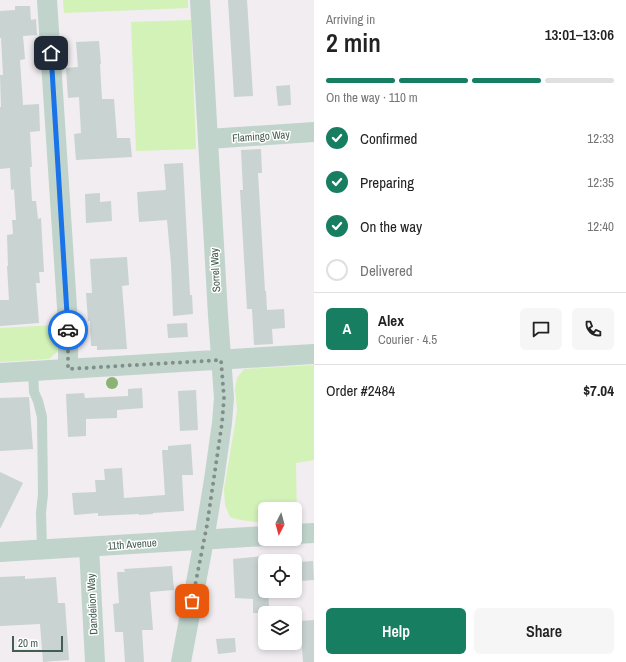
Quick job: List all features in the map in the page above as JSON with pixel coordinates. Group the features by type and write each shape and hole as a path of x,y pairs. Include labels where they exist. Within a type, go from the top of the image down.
{"street":[{"path":"48,0 68,323 68,369"},
{"name":"Sorrel Way","path":"181,662 214,480 224,398 200,0"},
{"name":"Flamingo Way","path":"208,139 314,132"},
{"path":"0,373 314,354"},
{"path":"302,534 314,533"},
{"name":"11th Avenue","path":"0,552 258,536"},
{"name":"Dandelion Way","path":"89,547 95,662"}],"lane":[{"path":"33,371 34,392 42,417 42,550"}],"green space":[{"path":"63,0 188,0 188,8 64,13"},
{"path":"191,20 196,149 136,151 131,22"},
{"path":"57,325 59,345 57,352 49,359 0,362 0,328"},
{"path":"314,365 314,460 296,463 297,502 258,502 258,522 230,517 225,505 224,489 237,410 235,389 237,378 244,369"}],"building":[{"path":"228,0 247,0 253,96 234,97"},
{"path":"15,6 30,6 31,20 36,19 37,35 23,36 25,59 20,60 23,105 39,104 40,131 30,132 32,167 30,167 32,201 36,201 38,219 41,218 44,272 39,272 40,283 36,283 39,323 0,326 0,300 9,300 7,235 13,234 12,220 16,220 14,189 11,190 10,168 0,169 0,75 3,75 0,38 0,11 15,10"},
{"path":"99,41 102,99 114,99 117,138 130,138 132,157 76,160 74,134 81,133 79,97 68,98 66,68 78,67 76,42"},
{"path":"290,85 291,105 278,106 276,86"},
{"path":"261,149 262,173 258,173 267,310 284,309 285,328 272,329 273,344 254,345 252,309 247,309 240,190 243,190 241,150"},
{"path":"183,163 190,295 192,295 193,314 173,316 171,264 167,220 139,222 137,192 165,190 164,164"},
{"path":"100,193 100,202 111,201 112,221 86,223 85,194"},
{"path":"127,257 129,285 122,286 127,349 97,350 97,346 91,346 90,321 88,321 86,293 92,293 90,259"},
{"path":"187,323 188,337 168,338 167,324"},
{"path":"142,388 143,408 117,410 117,418 86,419 86,436 68,437 66,394 84,393 85,398 128,396 128,389"},
{"path":"196,390 198,430 180,431 178,391"},
{"path":"29,397 33,449 0,451 0,398"},
{"path":"191,444 193,475 182,475 184,511 139,515 98,516 98,513 74,515 72,493 96,492 95,480 105,480 104,469 122,468 124,498 165,495 162,450 168,450 168,446"},
{"path":"0,472 23,483 0,529"},
{"path":"258,557 258,598 268,598 269,606 258,606 258,613 253,613 253,599 235,598 233,559"},
{"path":"313,561 314,580 302,581 302,562"},
{"path":"172,566 174,590 150,592 153,630 142,630 144,662 125,662 123,632 115,632 113,604 119,603 117,572 125,572 124,569"},
{"path":"25,576 25,579 56,577 58,603 65,603 69,660 43,662 40,624 0,626 0,577"},
{"path":"314,620 314,662 303,662 302,621"},
{"path":"235,638 236,652 218,654 216,639"}],"way so far":[{"path":"68,330 68,369 221,360 224,398 222,423 207,525 192,601"}],"route":[{"path":"51,53 68,330"}]}
